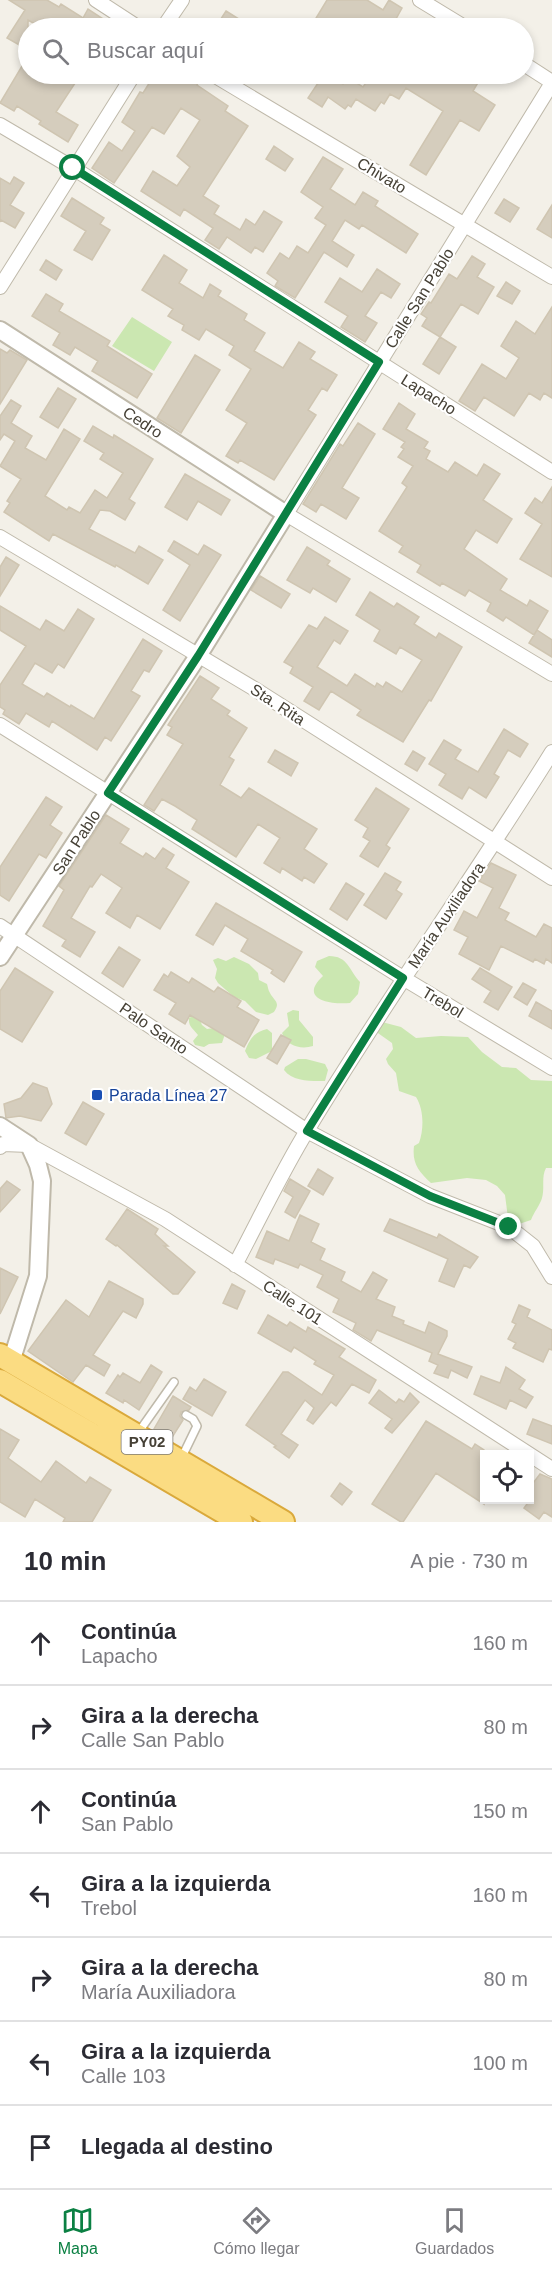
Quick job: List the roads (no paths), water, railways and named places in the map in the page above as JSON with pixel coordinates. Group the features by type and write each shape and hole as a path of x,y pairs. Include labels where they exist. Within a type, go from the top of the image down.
{"highway":[{"name":"PY02","path":"4,1366 136,1435 283,1522"},
{"name":"PY02","path":"4,1366 241,1522"}],"street":[{"path":"96,0 124,18"},
{"path":"170,18 182,0"},
{"path":"420,0 450,18"},
{"path":"534,70 552,82"},
{"name":"Calle San Pablo","path":"286,514 552,82"},
{"path":"0,287 128,84"},
{"name":"Chivato","path":"229,84 552,277"},
{"name":"Lapacho","path":"0,125 73,168 552,472"},
{"name":"Cedro","path":"0,330 286,514"},
{"path":"286,514 552,674"},
{"name":"San Pablo","path":"0,957 198,656 286,514"},
{"name":"Sta. Rita","path":"0,537 253,688 495,844 552,878"},
{"name":"Trebol","path":"0,725 403,978 552,1068"},
{"name":"María Auxiliadora","path":"235,1265 307,1131 403,978 495,844 552,752"},
{"name":"Palo Santo","path":"0,926 307,1131 430,1196 509,1227 532,1246 552,1277"},
{"path":"0,1126 29,1145 42,1181 38,1276 4,1366"},
{"path":"0,1147 3,1144 29,1145"},
{"name":"Calle 101","path":"29,1145 165,1219 552,1469"}],"lane":[{"path":"136,1435 174,1382"},
{"path":"161,1400 168,1404"},
{"path":"179,1461 197,1426 193,1419 186,1415"}],"place":[{"name":"Parada Línea 27","path":"97,1095"}]}
